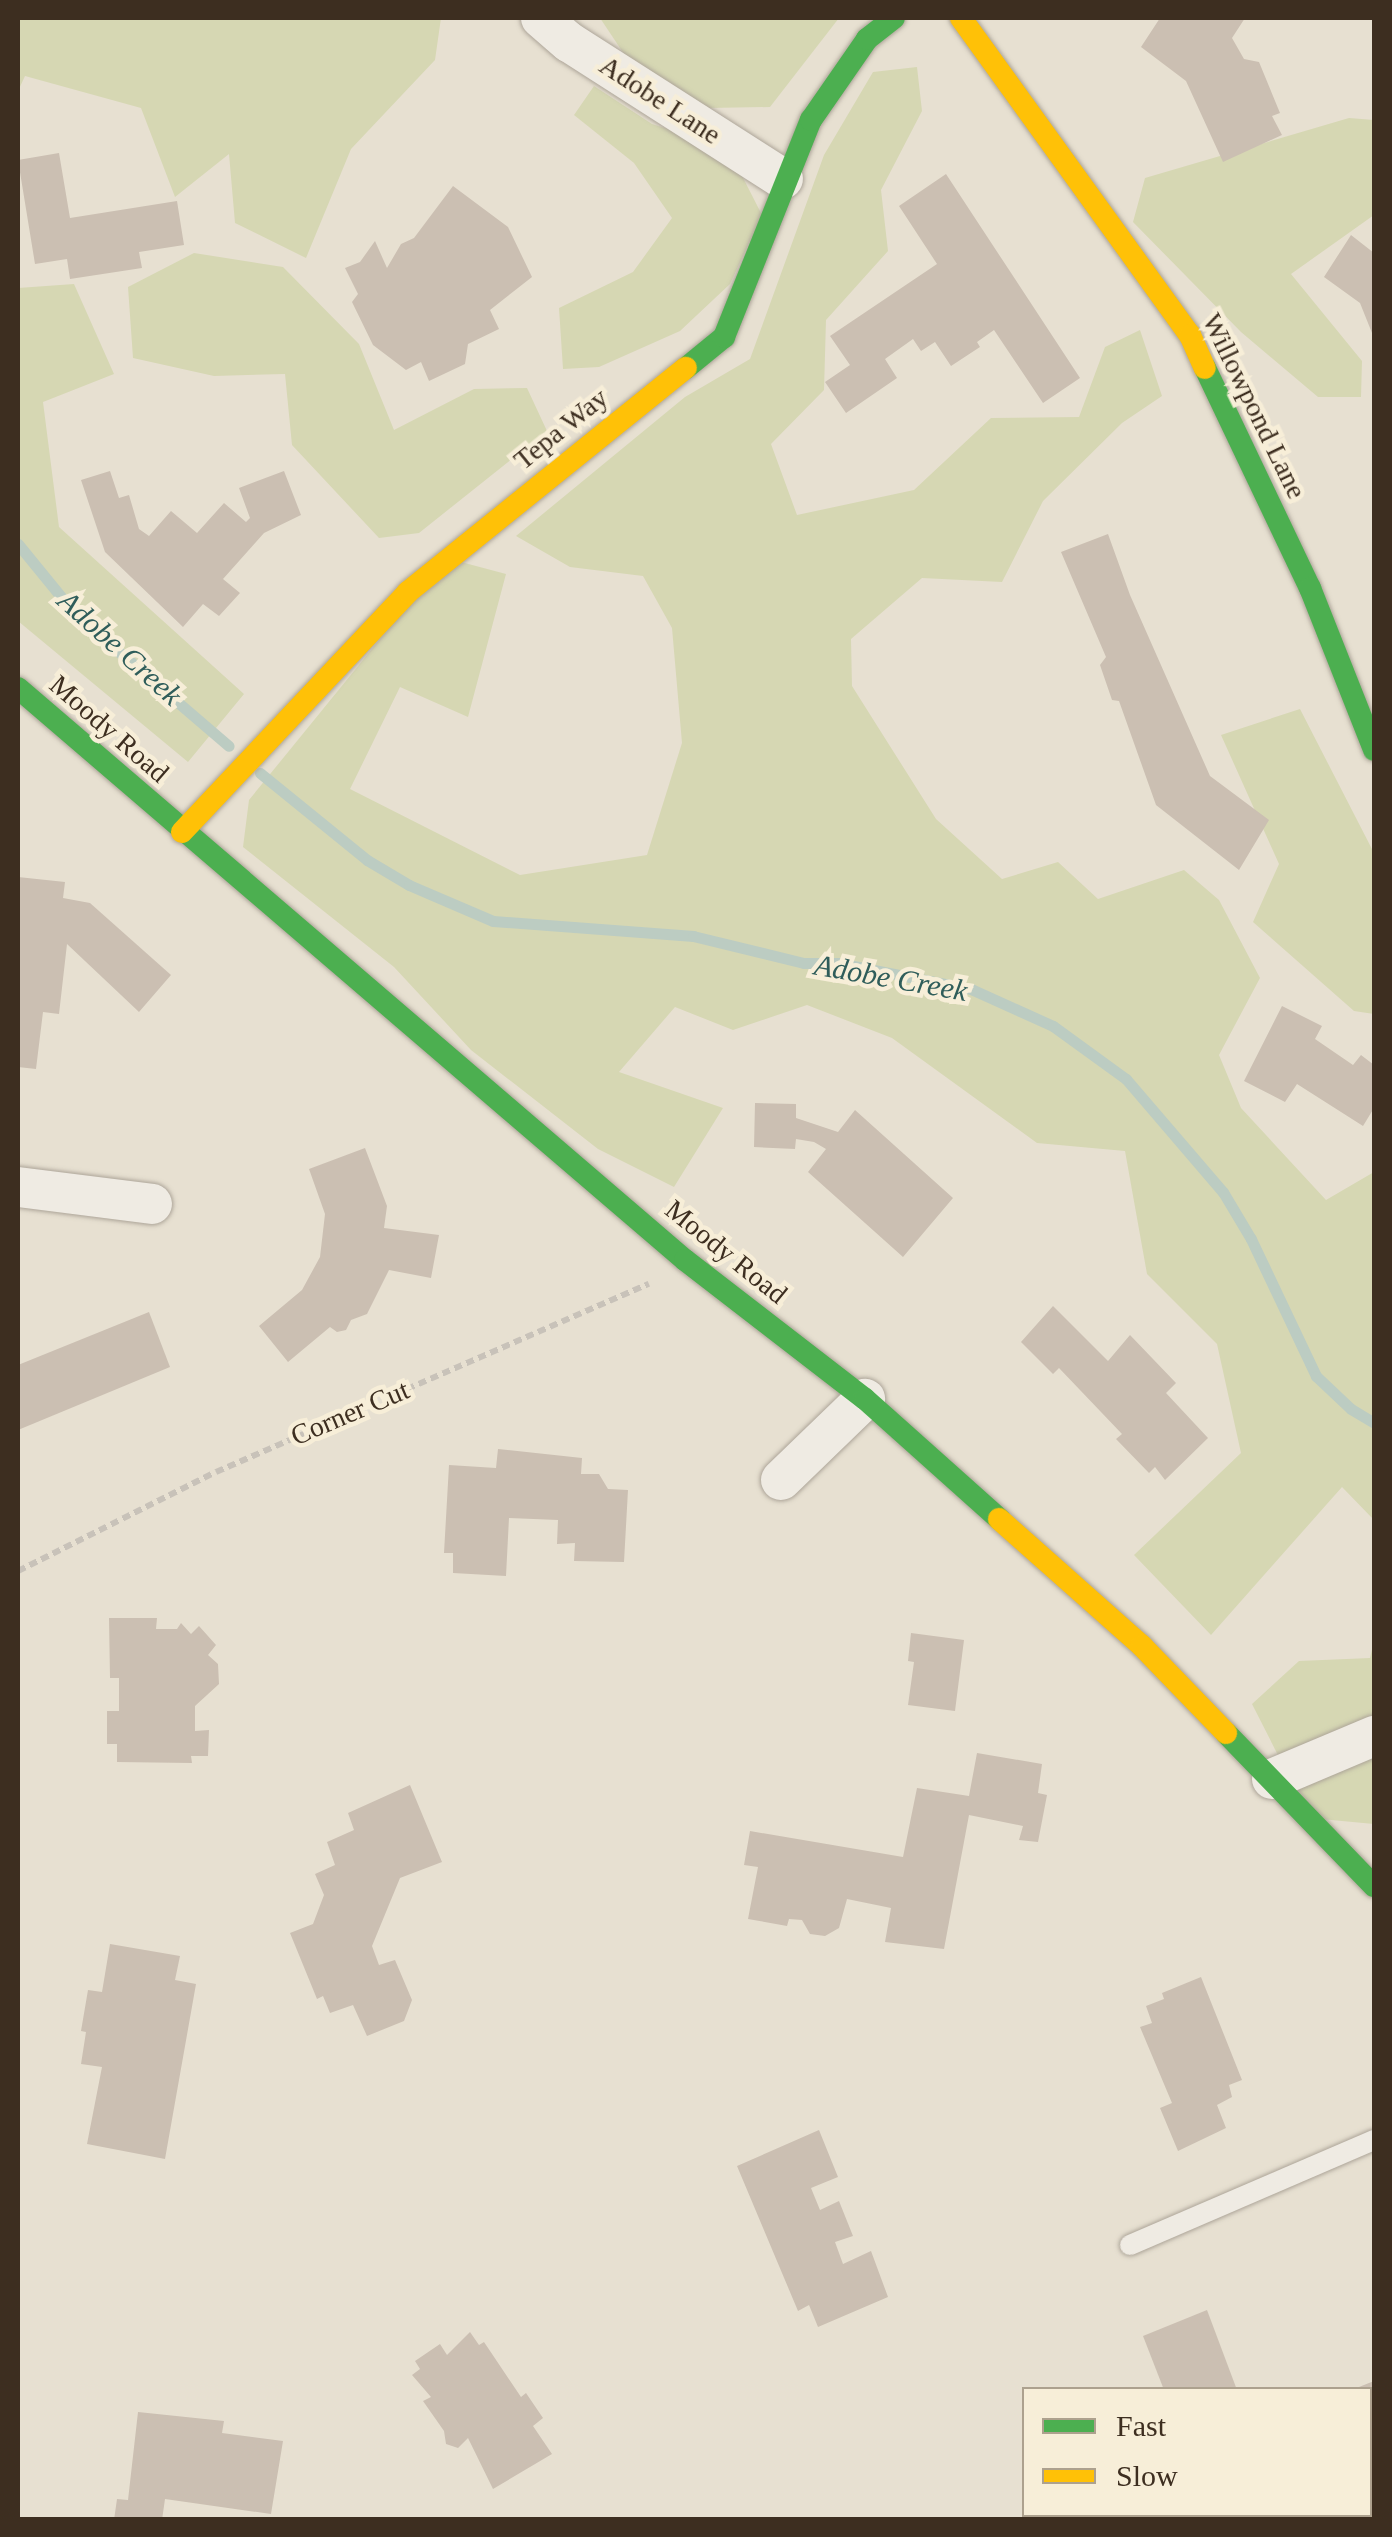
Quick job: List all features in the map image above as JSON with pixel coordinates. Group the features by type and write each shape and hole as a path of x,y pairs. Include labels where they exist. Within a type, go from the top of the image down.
{"street":[{"name":"Adobe Lane","path":"541,18 569,42 783,179"},
{"name":"Tepa Way","path":"182,832 408,592 724,337 783,179 810,120 867,38 894,18"},
{"name":"Willowpond Lane","path":"961,18 1190,334 1310,588 1374,750"},
{"name":"Moody Road","path":"18,688 685,1260 865,1400 1142,1646 1374,1886"},
{"path":"18,1187 152,1204"},
{"path":"781,1480 865,1400"},
{"path":"1272,1779 1374,1736"}],"lane":[{"path":"1130,2245 1374,2140"}],"path":[{"name":"Corner Cut","path":"18,1572 216,1472 656,1281 685,1260"}],"green space":[{"path":"18,18 441,18 435,60 351,149 306,258 235,223 229,154 175,197 141,108 25,76 18,91"},
{"path":"600,18 839,18 770,107 708,108 624,54"},
{"path":"917,67 922,111 881,190 888,251 826,320 824,390 771,444 797,515 914,490 991,418 1079,417 1105,347 1140,330 1162,396 1122,423 1043,501 1002,582 922,578 851,639 852,686 936,819 1002,879 1058,862 1098,899 1184,870 1219,900 1260,978 1219,1055 1241,1108 1326,1200 1374,1172 1374,1520 1342,1487 1211,1635 1134,1555 1241,1453 1217,1344 1147,1274 1125,1151 1037,1143 892,1038 807,1005 733,1030 675,1007 619,1072 723,1108 674,1187 598,1149 471,1050 394,967 243,847 249,800 446,558 506,574 468,717 400,687 350,789 520,875 647,855 682,743 672,628 643,576 570,567 516,536 685,397 750,359 824,155 873,72"},
{"path":"594,86 652,124 703,140 738,168 762,215 730,284 680,331 599,367 563,369 559,308 633,272 672,218 634,163 574,115"},
{"path":"1349,118 1374,120 1374,215 1291,274 1362,361 1361,397 1318,397 1241,332 1133,222 1145,178"},
{"path":"194,253 283,267 359,344 394,430 474,389 527,388 547,431 419,533 379,538 292,445 285,374 214,376 133,358 128,287"},
{"path":"74,284 114,374 43,402 59,527 244,694 188,762 18,621 18,288"},
{"path":"1300,709 1374,853 1374,1014 1354,1011 1253,922 1279,864 1221,735"},
{"path":"1374,1641 1374,1824 1310,1818 1252,1704 1299,1661 1370,1658"}],"building":[{"path":"1160,18 1245,18 1232,38 1244,59 1259,62 1280,113 1272,116 1282,135 1223,162 1186,81 1141,47"},
{"path":"59,153 70,218 177,201 184,245 139,252 142,268 70,279 67,259 35,264 18,160"},
{"path":"946,174 1080,378 1043,403 994,330 977,342 980,347 951,366 935,342 921,351 913,339 885,359 897,378 846,413 825,382 850,365 830,336 937,264 899,206"},
{"path":"453,186 508,227 532,277 490,310 499,329 468,344 465,364 429,381 421,362 406,370 373,345 352,302 358,294 345,268 360,262 375,241 387,268 401,244 414,238"},
{"path":"1351,235 1374,253 1374,338 1360,303 1324,277"},
{"path":"110,471 119,498 129,495 139,529 149,536 171,511 197,533 224,503 246,522 250,518 239,488 284,471 301,515 264,533 223,579 240,593 219,616 203,604 183,627 105,552 81,480"},
{"path":"1108,534 1130,595 1210,776 1269,820 1239,870 1156,805 1119,701 1112,700 1100,665 1106,657 1061,552"},
{"path":"18,877 65,882 63,898 90,903 171,975 139,1012 67,944 59,1014 43,1012 36,1069 18,1067"},
{"path":"1282,1006 1322,1026 1315,1039 1353,1065 1361,1055 1374,1065 1374,1108 1363,1126 1297,1084 1285,1102 1244,1081"},
{"path":"755,1103 796,1104 796,1118 838,1132 855,1110 953,1198 903,1257 808,1172 826,1149 796,1139 795,1149 754,1147"},
{"path":"365,1148 387,1206 384,1228 439,1235 431,1278 389,1270 367,1314 351,1320 346,1330 337,1332 330,1327 288,1362 259,1326 302,1290 320,1257 325,1214 309,1169"},
{"path":"1053,1306 1108,1361 1130,1335 1176,1383 1166,1393 1208,1438 1165,1480 1155,1467 1149,1473 1116,1439 1122,1434 1059,1368 1053,1374 1021,1342"},
{"path":"149,1312 170,1367 18,1430 18,1365"},
{"path":"498,1449 582,1458 581,1474 599,1474 608,1489 628,1490 624,1562 574,1561 575,1543 557,1544 558,1520 509,1518 506,1576 453,1573 453,1553 444,1553 449,1465 496,1468"},
{"path":"109,1618 157,1618 156,1629 177,1629 181,1623 191,1634 199,1626 216,1645 208,1655 218,1664 219,1684 195,1706 195,1731 209,1730 208,1756 191,1756 192,1763 117,1762 117,1744 107,1744 107,1711 119,1711 119,1678 110,1678"},
{"path":"911,1633 964,1640 955,1711 908,1705 914,1662 908,1661"},
{"path":"977,1753 1042,1764 1038,1793 1047,1795 1038,1842 1019,1840 1023,1826 969,1815 944,1949 885,1942 891,1908 847,1899 839,1928 825,1936 810,1934 802,1920 789,1919 787,1926 748,1919 758,1867 744,1865 750,1831 903,1857 917,1788 969,1796"},
{"path":"410,1785 442,1862 400,1878 372,1946 379,1965 395,1960 412,2000 404,2021 367,2036 353,2005 330,2013 323,1996 317,1999 290,1933 313,1924 324,1895 315,1874 335,1865 327,1842 354,1830 348,1813"},
{"path":"110,1944 180,1956 175,1980 196,1984 165,2159 87,2144 102,2067 81,2064 86,2032 81,2031 88,1990 102,1992"},
{"path":"1201,1977 1242,2080 1229,2085 1232,2097 1217,2105 1226,2128 1178,2151 1160,2108 1172,2103 1140,2027 1152,2023 1146,2006 1164,1999 1162,1993"},
{"path":"819,2130 838,2177 811,2188 820,2210 839,2201 853,2236 835,2242 843,2264 871,2251 888,2297 818,2327 809,2305 798,2311 737,2166"},
{"path":"1207,2310 1236,2387 1163,2387 1143,2336"},
{"path":"470,2332 479,2345 484,2342 521,2397 526,2393 543,2418 533,2426 552,2454 493,2489 468,2438 458,2448 446,2444 444,2431 423,2401 431,2397 412,2375 420,2369 415,2361 440,2344 447,2355"},
{"path":"1374,2381 1374,2406 1372,2387 1359,2387"},
{"path":"138,2412 224,2421 222,2433 283,2441 271,2514 165,2499 162,2520 114,2520 117,2499 128,2500"}],"waterway":[{"name":"Adobe Creek","path":"18,544 76,615 229,746"},
{"name":"Adobe Creek","path":"260,773 367,860 409,885 493,921 693,936 804,963 838,963 971,989 1053,1026 1126,1079 1223,1192 1251,1239 1316,1376 1351,1409 1374,1423"}],"traffic: fast":[{"path":"686,368 724,337 811,120 867,39 894,18"},
{"path":"1205,368 1310,588 1374,750"},
{"path":"18,688 685,1260 865,1399 999,1519"},
{"path":"1226,1733 1374,1886"}],"traffic: slow":[{"path":"961,18 1190,335 1205,368"},
{"path":"182,832 408,592 686,368"},
{"path":"999,1519 1142,1646 1226,1733"}]}
